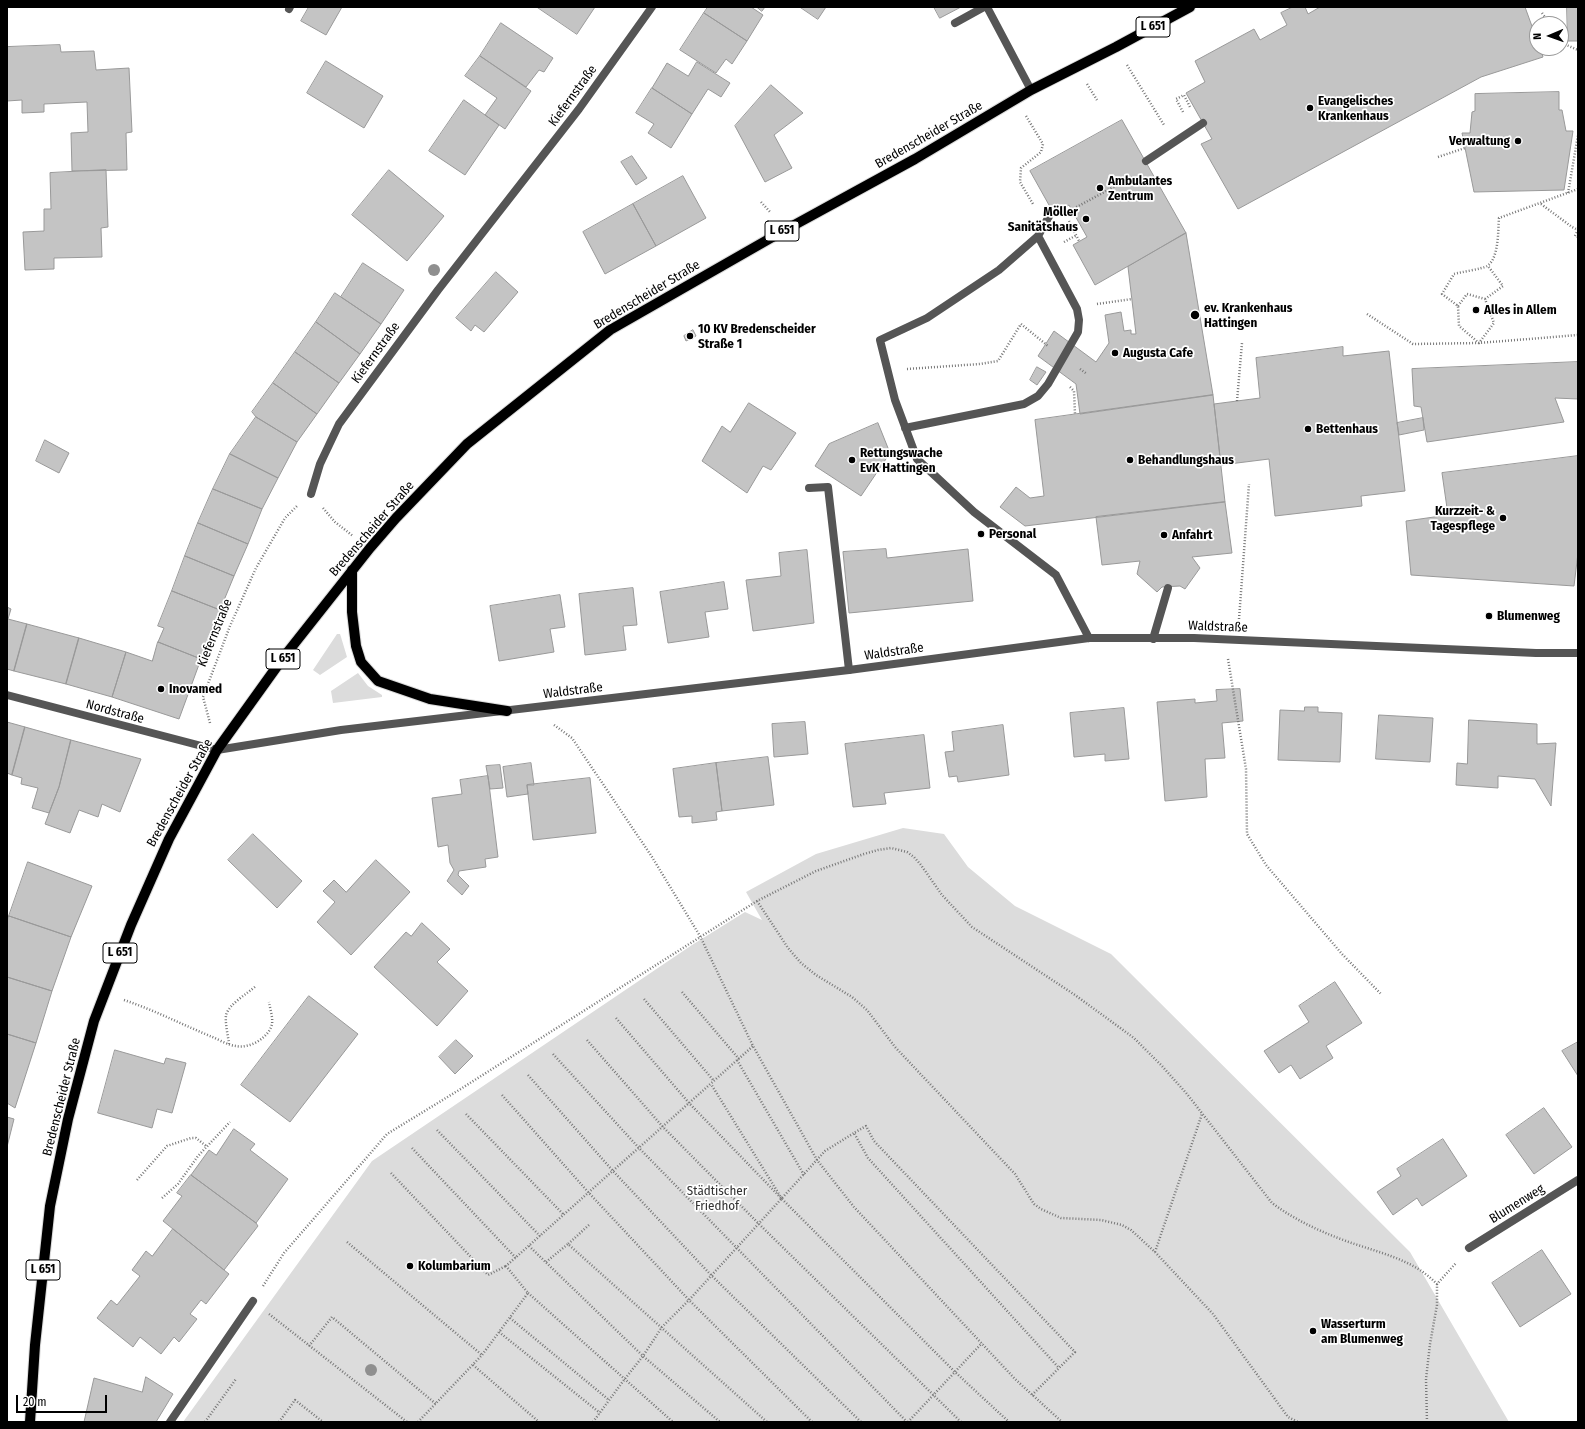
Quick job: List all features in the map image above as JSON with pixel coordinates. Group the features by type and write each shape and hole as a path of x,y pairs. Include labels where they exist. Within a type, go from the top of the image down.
{"main road":[{"name":"Bredenscheider Straße","path":"30,1422 35,1345 50,1206 68,1119 94,1021 131,924 158,862 217,750 283,658 370,548 396,518 467,444 610,330 776,235 915,159 1031,90 1116,47 1190,7"},
{"path":"352,570 352,612 356,646 362,662 378,681 430,700 507,711"}],"street":[{"name":"Kiefernstraße","path":"311,494 320,464 339,424 438,290 579,109 652,7"},
{"path":"955,23 984,7"},
{"path":"988,7 1031,90"},
{"path":"1146,161 1203,123"},
{"path":"1052,212 1038,236 1000,270 927,318 880,340 895,400 917,459 974,512 1056,575 1089,638"},
{"path":"905,428 1024,404 1038,396 1048,384 1078,332 1079,320 1077,309 1038,236"},
{"path":"809,488 828,487 849,670"},
{"path":"1153,639 1168,588"},
{"name":"Waldstraße","path":"217,750 328,731 849,670 1089,638 1194,638 1536,653 1578,653"},
{"name":"Nordstraße","path":"7,695 217,750"},
{"name":"Blumenweg","path":"1469,1248 1578,1180"},
{"path":"170,1422 253,1301"}],"path":[{"path":"1116,47 1166,128"},
{"path":"1185,97 1189,107"},
{"path":"1015,99 1043,144 1041,152 1021,168 1020,182 1046,224"},
{"path":"1568,193 1578,135"},
{"path":"1438,157 1465,148"},
{"path":"1065,213 1137,174"},
{"path":"1458,306 1442,294 1454,274 1488,266 1494,258 1497,248 1499,218 1541,204 1578,189"},
{"path":"1541,204 1578,230 1575,236 1578,237"},
{"path":"1068,219 1080,241"},
{"path":"1064,242 1077,235"},
{"path":"1485,299 1503,286 1488,266"},
{"path":"1479,343 1459,326 1458,306 1467,294 1485,299"},
{"path":"1090,305 1132,299"},
{"path":"1479,343 1494,323 1485,299"},
{"path":"1367,314 1413,344 1479,343 1578,334"},
{"path":"921,368 980,364 998,361 1021,324 1050,347"},
{"path":"1237,401 1242,343"},
{"path":"1237,640 1249,484"},
{"path":"311,494 335,522 370,548"},
{"name":"Kiefernstraße","path":"217,750 203,697 230,626 256,568 284,518 311,494"},
{"path":"1225,639 1246,769 1247,834 1266,865 1342,954 1382,994"},
{"path":"531,708 572,738 652,857 700,936 753,1046 817,1160 854,1207 982,1343 1062,1422"},
{"path":"407,1422 253,1301 284,1253 387,1134 459,1090 700,936 758,901 816,871 864,854 891,848 907,852 921,865 942,895 972,927 1075,995 1134,1038 1187,1094 1272,1203 1306,1224 1405,1262 1422,1271 1437,1284"},
{"path":"758,901 788,948 801,963 816,975 852,997 867,1010 895,1047 1015,1174 1034,1204 1041,1209 1061,1218 1100,1220 1122,1225 1131,1230 1155,1252 1213,1314 1288,1417 1289,1422"},
{"path":"229,1044 226,1015 229,1009 240,998 256,986"},
{"path":"682,992 738,1059 804,1175"},
{"path":"105,994 150,1009 229,1044 244,1047 253,1044 262,1038 272,1024 268,1002"},
{"path":"644,1000 714,1081"},
{"path":"616,1018 688,1104 955,1372 1009,1422"},
{"path":"586,1040 663,1127 932,1396 961,1422"},
{"path":"390,1174 488,1275 506,1266 516,1258 753,1046"},
{"path":"552,1054 639,1148 907,1422 982,1343"},
{"path":"528,1074 613,1171 711,1275 861,1422"},
{"path":"711,1084 782,1199"},
{"path":"502,1095 689,1300 812,1422"},
{"path":"466,1114 564,1215"},
{"path":"1155,1252 1202,1114"},
{"path":"162,1198 178,1184 206,1146 230,1122"},
{"path":"593,1422 643,1356 662,1327 689,1300 825,1151 866,1126 874,1141 1075,1352 1032,1394"},
{"path":"437,1130 540,1236"},
{"path":"854,1133 868,1158 1059,1368"},
{"path":"137,1180 167,1146 191,1138 196,1138 206,1146"},
{"path":"412,1148 516,1258"},
{"path":"546,1262 589,1225"},
{"path":"347,1242 482,1355"},
{"path":"568,1244 767,1422"},
{"path":"529,1246 643,1356 720,1422"},
{"path":"1428,1422 1426,1378 1437,1305 1437,1284 1469,1248"},
{"path":"506,1266 528,1293 673,1422"},
{"path":"418,1422 482,1355 528,1293"},
{"path":"309,1346 332,1317 436,1404"},
{"path":"510,1318 609,1400"},
{"path":"499,1332 600,1413"},
{"path":"473,1365 539,1422"},
{"path":"205,1422 236,1379"},
{"path":"279,1422 295,1400 323,1422"},
{"path":"1288,1417 1298,1422"}],"green space":[{"path":"337,634 340,634 347,657 320,675 313,670"},
{"path":"358,673 368,686 382,695 382,697 333,703 331,691"},
{"name":"Städtischer Friedhof","path":"903,828 944,834 968,867 1015,906 1111,954 1410,1252 1509,1422 183,1422 372,1161 692,945 745,912 762,920 746,892 816,854"}],"building":[{"path":"309,7 342,7 326,35 301,21"},
{"path":"537,7 595,7 577,34"},
{"path":"708,7 751,7 763,15 747,41 704,13"},
{"path":"757,7 765,7 762,11"},
{"path":"800,7 826,7 818,19"},
{"path":"934,7 961,7 940,18"},
{"name":"Evangelisches Krankenhaus","path":"1293,7 1305,7 1308,14 1320,7 1525,7 1529,18 1529,56 1543,57 1481,77 1238,209 1201,144 1212,139 1186,93 1205,82 1195,61 1254,29 1260,40 1287,25 1281,13"},
{"path":"1567,7 1578,7 1578,41 1569,41 1569,16 1567,16"},
{"path":"704,13 747,41 732,64 726,59 716,73 680,50"},
{"path":"501,23 553,58 544,72 539,70 526,87 480,56"},
{"path":"60,45 61,52 94,51 96,70 129,68 132,132 126,133 127,170 72,171 71,133 88,132 87,102 44,104 44,112 22,113 22,100 7,101 7,47"},
{"path":"480,56 531,91 505,129 485,115 497,98 465,76"},
{"path":"326,61 383,96 364,128 307,93"},
{"path":"697,62 730,83 721,97 708,89 692,114 652,88 667,63 688,76"},
{"path":"771,85 803,113 774,135 792,168 765,182 735,126"},
{"path":"652,88 692,114 671,148 648,133 654,124 636,113"},
{"name":"Verwaltung","path":"1559,92 1559,110 1562,110 1566,131 1573,131 1564,190 1474,192 1462,133 1470,133 1472,112 1475,111 1475,94"},
{"path":"464,100 499,125 465,175 429,151"},
{"name":"Ambulantes Zentrum","path":"1122,120 1186,233 1095,285 1073,245 1087,237 1069,205 1054,214 1030,171"},
{"path":"632,156 647,178 636,185 621,162"},
{"path":"106,170 108,227 101,228 102,257 54,258 54,269 25,270 23,232 44,231 44,209 51,209 50,173"},
{"path":"389,170 444,216 407,261 352,215"},
{"path":"683,176 706,218 656,246 633,204"},
{"path":"633,204 656,246 605,274 583,232"},
{"path":"1186,233 1213,395 1080,414 1076,384 1038,356 1054,331 1096,362 1109,343 1105,315 1121,312 1124,331 1131,330 1131,334 1136,334 1128,267"},
{"path":"363,263 404,290 381,324 341,297"},
{"path":"496,272 518,292 484,332 475,325 471,331 456,318"},
{"path":"335,293 381,324 360,354 316,322"},
{"path":"316,322 360,354 339,383 295,352"},
{"name":"10 KV Bredenscheider Straße 1","path":"693,330 696,336 686,341 684,336"},
{"name":"Bettenhaus","path":"1343,347 1343,356 1389,351 1405,491 1361,496 1362,506 1275,516 1269,459 1221,465 1214,404 1260,398 1256,358"},
{"path":"295,352 339,383 317,414 273,383"},
{"path":"1578,362 1578,399 1555,398 1564,422 1427,442 1421,407 1414,406 1412,369"},
{"path":"1037,367 1046,372 1037,385 1030,380"},
{"path":"273,383 317,414 297,442 256,417 252,412"},
{"name":"Behandlungshaus","path":"1213,395 1225,502 1025,526 1000,507 1016,487 1030,498 1044,496 1035,420"},
{"path":"749,403 796,433 771,470 763,466 747,493 702,461 722,426 730,432"},
{"path":"256,417 297,442 278,478 230,454"},
{"path":"1423,418 1424,430 1399,435 1397,423"},
{"name":"Rettungswache EvK Hattingen","path":"878,423 890,453 861,496 815,466 829,444"},
{"path":"45,440 69,453 59,473 36,461"},
{"path":"230,454 278,478 262,509 213,489"},
{"name":"Kurzzeit- & Tagespflege","path":"1578,456 1578,553 1574,586 1411,575 1406,521 1448,515 1442,473"},
{"path":"213,489 262,509 248,544 198,523"},
{"name":"Anfahrt","path":"1225,502 1232,553 1192,557 1200,568 1185,589 1180,586 1162,587 1157,592 1137,574 1140,561 1102,565 1096,517"},
{"path":"198,523 248,544 234,576 185,556"},
{"path":"886,549 887,558 968,549 973,601 849,613 843,552"},
{"path":"807,550 814,623 753,631 746,580 781,576 779,553"},
{"path":"185,556 234,576 220,610 172,591"},
{"path":"724,582 728,609 705,612 709,637 668,643 660,592"},
{"path":"633,588 637,625 623,626 626,650 585,655 579,594"},
{"path":"172,591 220,610 201,659 158,642 164,628 158,626"},
{"path":"560,595 565,627 550,629 554,652 499,661 490,606"},
{"path":"7,607 11,609 8,619 27,624 14,671 7,669"},
{"path":"27,624 79,638 66,684 14,671"},
{"path":"79,638 126,652 112,697 66,684"},
{"path":"158,642 201,659 179,719 112,697 126,652 152,661"},
{"path":"1240,689 1243,721 1222,723 1225,758 1205,759 1207,797 1165,801 1157,702 1195,699 1195,703 1217,701 1216,690"},
{"path":"1305,707 1318,707 1318,712 1342,713 1340,762 1278,760 1280,710 1304,711"},
{"path":"1124,708 1129,759 1105,761 1105,754 1074,757 1070,713"},
{"path":"1379,715 1433,718 1430,762 1376,759"},
{"path":"1469,720 1537,724 1537,744 1556,743 1551,806 1535,779 1498,776 1498,788 1456,785 1457,763 1467,764"},
{"path":"7,722 25,727 12,775 7,773"},
{"path":"805,722 808,754 774,757 772,724"},
{"path":"1003,725 1009,775 958,782 957,776 949,777 945,752 954,751 952,732"},
{"path":"25,727 71,740 59,787 49,813 32,808 38,788 21,784 22,778 12,775"},
{"path":"924,735 930,788 884,793 886,804 853,807 845,744"},
{"path":"71,740 141,759 120,812 102,804 98,817 79,810 70,833 45,824 59,787"},
{"path":"768,757 774,805 722,811 716,763"},
{"path":"531,763 534,785 527,785 528,794 507,797 503,767"},
{"path":"716,763 722,811 716,812 717,820 692,823 692,816 679,817 673,769"},
{"path":"500,765 503,788 490,789 486,766"},
{"path":"488,776 498,857 485,859 486,867 459,871 458,875 469,886 462,895 447,881 454,870 450,863 448,845 438,847 432,798 462,794 460,780"},
{"path":"590,778 596,833 533,840 527,785"},
{"path":"253,834 302,881 277,908 228,860"},
{"path":"376,860 410,892 351,955 317,922 335,902 323,891 334,880 346,892"},
{"path":"28,862 92,886 71,937 9,916"},
{"path":"9,916 71,937 52,991 7,977 7,922"},
{"path":"422,923 450,949 437,962 468,991 437,1026 374,967 406,932 411,936"},
{"path":"7,977 52,991 36,1043 7,1034"},
{"path":"1335,982 1362,1023 1326,1046 1333,1058 1300,1079 1291,1065 1279,1073 1264,1051 1309,1022 1299,1006"},
{"path":"309,996 358,1034 290,1122 241,1085"},
{"path":"7,1034 36,1043 15,1108 7,1103"},
{"path":"456,1040 473,1056 455,1074 439,1057"},
{"path":"1578,1042 1578,1076 1562,1051"},
{"path":"115,1050 164,1064 166,1058 186,1063 172,1113 157,1109 152,1128 98,1113"},
{"path":"1544,1108 1572,1147 1534,1174 1506,1135"},
{"path":"7,1117 14,1119 7,1147"},
{"path":"234,1129 255,1144 250,1150 288,1179 256,1223 191,1175 209,1150 216,1155"},
{"path":"1443,1139 1467,1176 1422,1206 1417,1198 1393,1215 1377,1192 1401,1176 1397,1169"},
{"path":"191,1175 258,1226 224,1270 163,1221 182,1196 177,1193"},
{"path":"173,1229 229,1274 206,1304 201,1300 190,1314 197,1319 179,1342 174,1337 161,1354 140,1337 133,1347 97,1318 111,1300 117,1305 140,1276 132,1270 146,1251 152,1256"},
{"path":"1542,1250 1571,1294 1520,1327 1492,1283"},
{"path":"146,1377 173,1394 156,1422 84,1422 94,1378 142,1392"}],"place":[{"name":"Evangelisches Krankenhaus","path":"1310,108"},
{"name":"Verwaltung","path":"1518,141"},
{"name":"Ambulantes Zentrum","path":"1100,188"},
{"name":"Möller Sanitätshaus","path":"1086,219"},
{"name":"Alles in Allem","path":"1476,310"},
{"name":"ev. Krankenhaus Hattingen","path":"1195,315"},
{"name":"10 KV Bredenscheider Straße 1","path":"690,336"},
{"name":"Augusta Cafe","path":"1115,353"},
{"name":"Bettenhaus","path":"1308,429"},
{"name":"Rettungswache EvK Hattingen","path":"852,460"},
{"name":"Behandlungshaus","path":"1130,460"},
{"name":"Kurzzeit- & Tagespflege","path":"1503,518"},
{"name":"Personal","path":"981,534"},
{"name":"Anfahrt","path":"1164,535"},
{"name":"Blumenweg","path":"1489,616"},
{"name":"Inovamed","path":"161,689"},
{"name":"Kolumbarium","path":"410,1266"},
{"name":"Wasserturm am Blumenweg","path":"1313,1331"}]}
